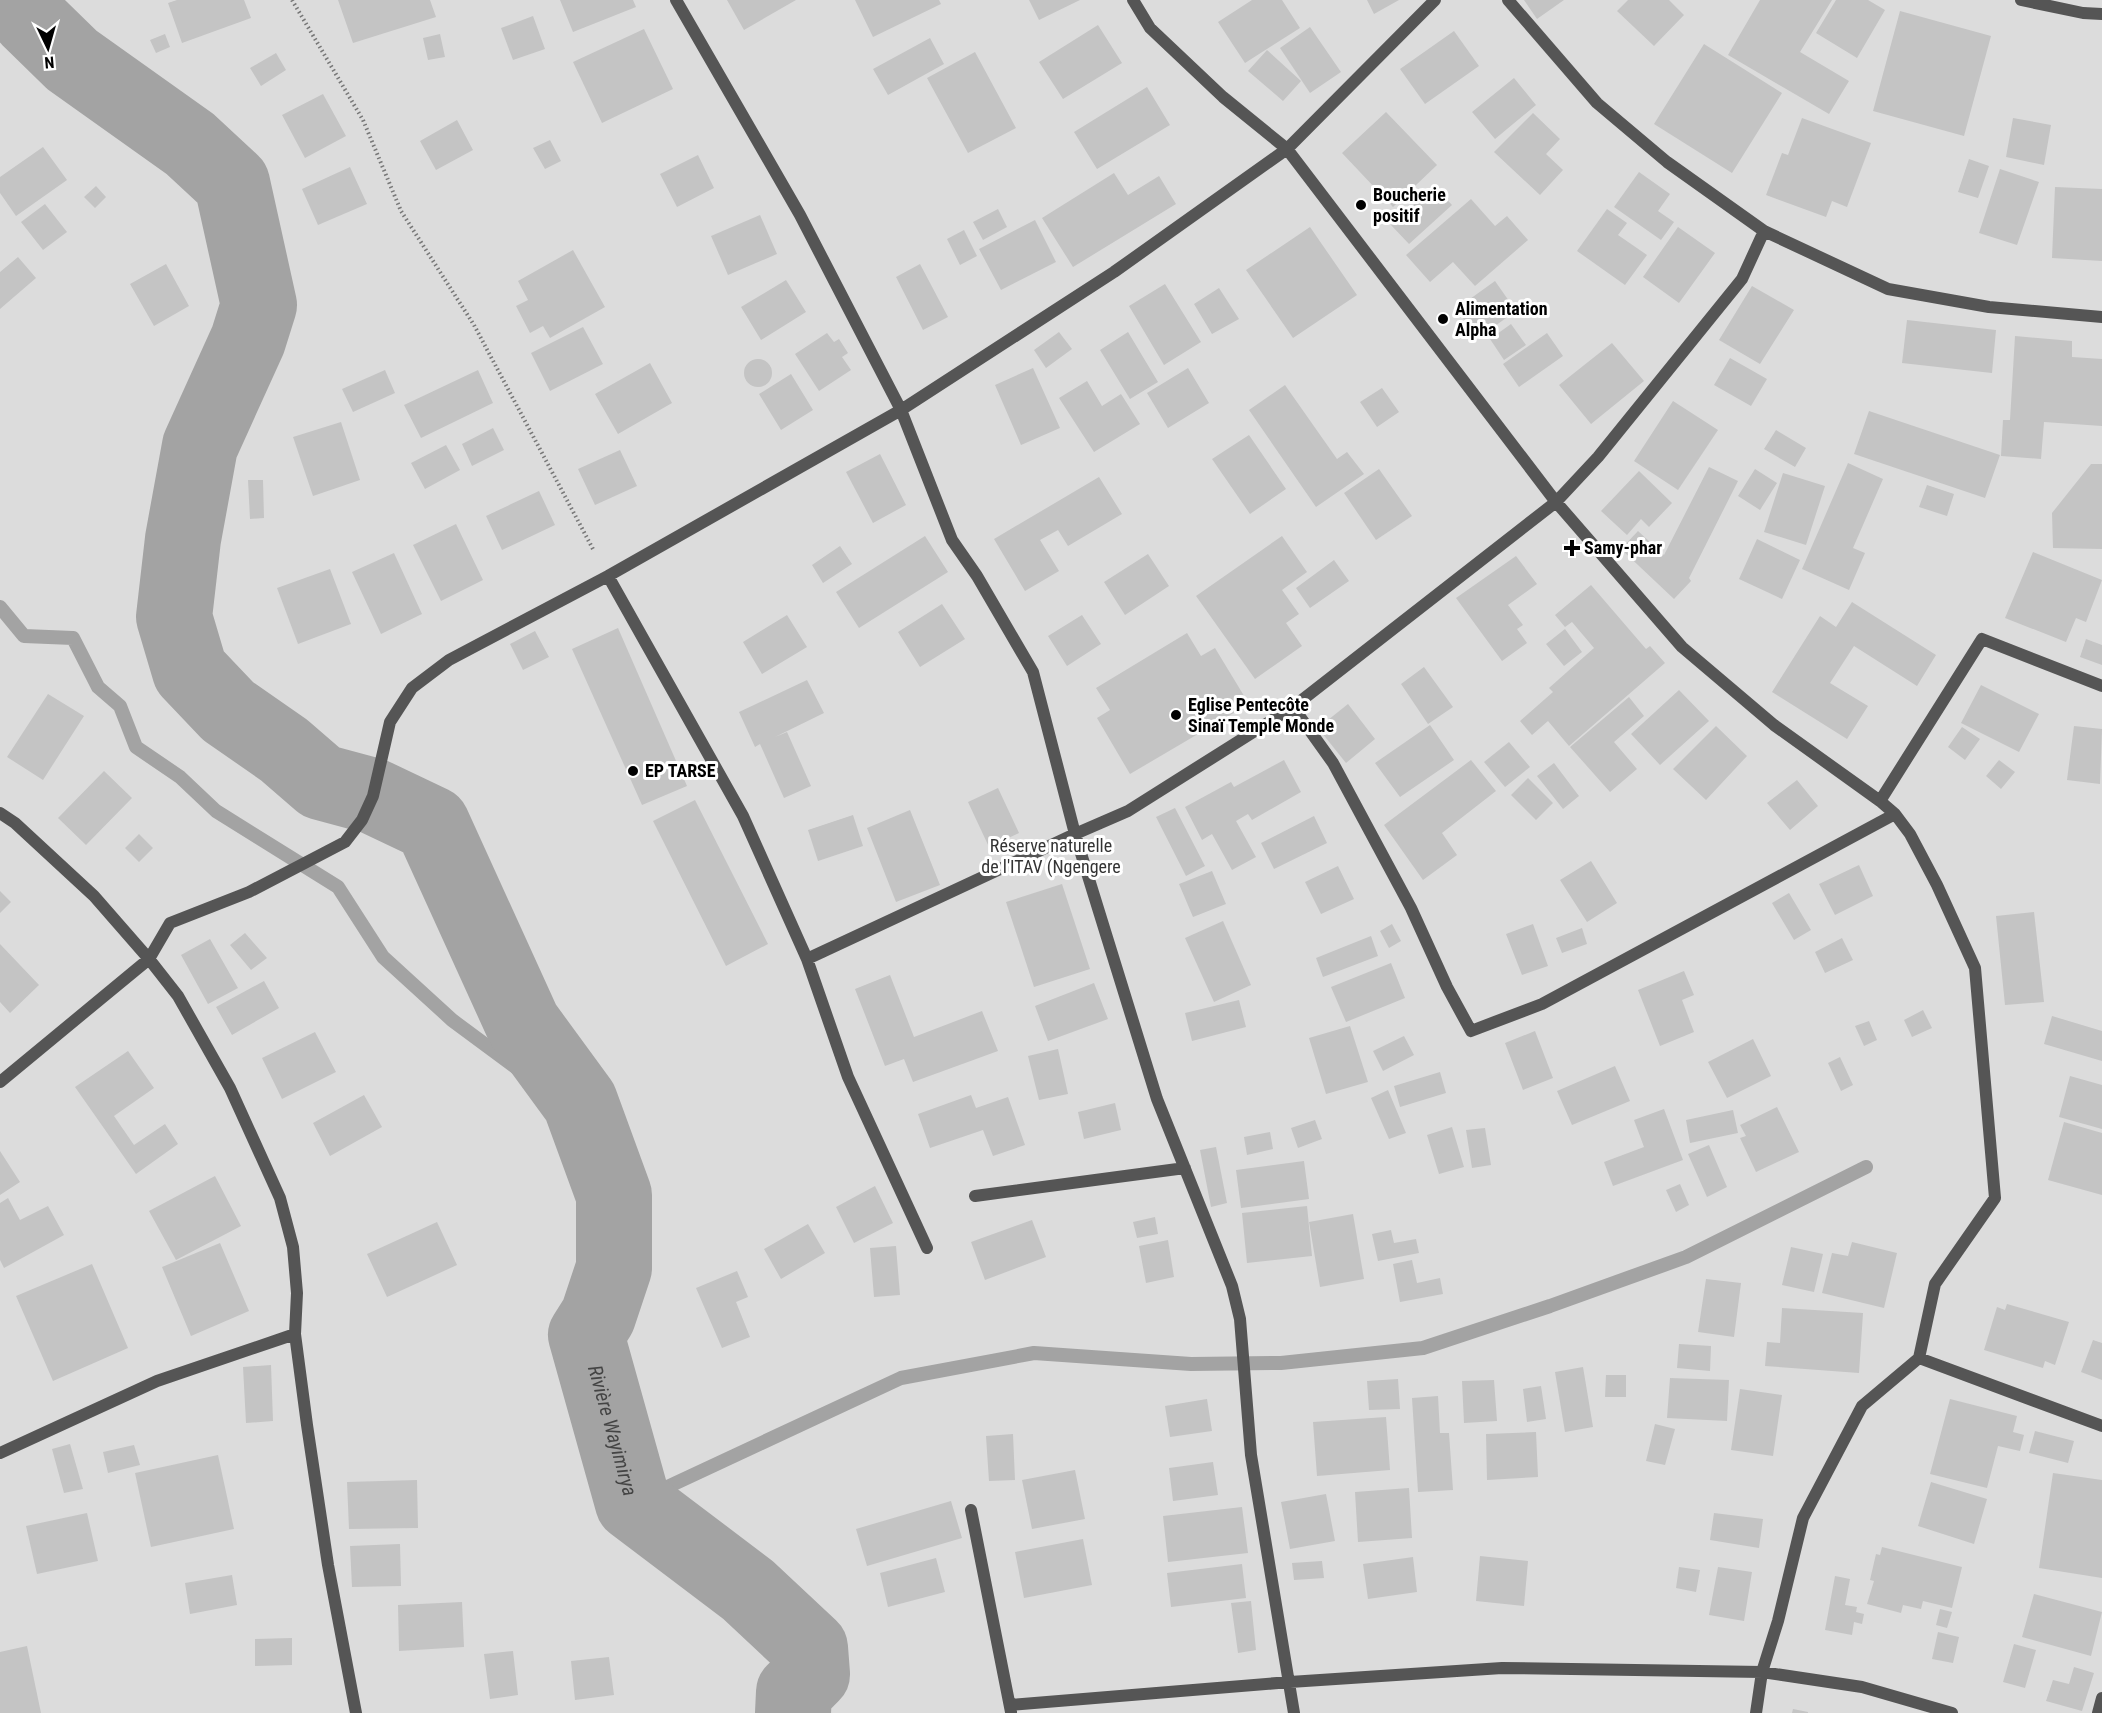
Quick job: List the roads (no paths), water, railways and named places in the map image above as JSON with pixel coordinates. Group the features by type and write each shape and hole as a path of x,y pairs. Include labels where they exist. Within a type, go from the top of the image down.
{"street":[{"path":"676,0 800,215 901,410 952,540 977,576 1033,672 1075,834 1156,1099 1232,1286 1239,1319 1251,1455 1294,1713"},
{"path":"1133,0 1150,28 1223,97 1287,149 1556,502 1682,647 1774,725 1895,814 1910,834 1937,885 1975,968 1995,1198 1935,1284 1919,1358 1862,1406 1803,1518 1778,1621 1762,1672 1756,1713"},
{"path":"0,1082 149,959 170,923 249,892 345,842 362,820 373,796 390,722 412,688 449,660 608,576 901,410 1114,272 1287,149 1435,0"},
{"path":"1508,0 1597,103 1667,162 1764,231 1888,289 1989,307 2102,317"},
{"path":"2021,0 2083,13 2102,14"},
{"path":"807,959 1128,811 1293,707 1556,502 1598,457 1742,279 1764,231"},
{"path":"608,576 743,816 807,959 848,1077 927,1248"},
{"path":"1880,801 1982,639 2102,686"},
{"path":"1293,707 1333,763 1411,908 1447,987 1471,1031 1542,1005 1895,814"},
{"path":"0,813 15,823 94,896 178,996 230,1088 280,1198 292,1247 297,1293 295,1334 328,1565 356,1713"},
{"path":"975,1196 1185,1168"},
{"path":"0,1453 157,1381 295,1334"},
{"path":"1919,1358 2102,1426"},
{"path":"972,1510 1010,1709 1290,1682 1502,1668 1762,1672 1862,1687 1952,1713"},
{"path":"2098,1713 2102,1698"}],"waterway":[{"name":"Rivière Wayimirya","path":"26,0 29,18 72,60 190,144 232,183 259,305 248,340 200,446 183,539 174,617 190,671 228,711 284,750 321,782 373,796 432,824 523,1024 580,1102 614,1195 614,1268 598,1316 586,1335 633,1503 748,1590 810,1648 812,1674 794,1692 793,1713"},
{"path":"0,607 24,636 73,638 98,687 120,706 136,747 180,777 216,811 338,887 383,957 452,1020 529,1077 561,1122 593,1137"},
{"name":"Rivière Wayimirya","path":"633,1503 901,1378 1034,1353 1191,1364 1281,1363 1423,1348 1550,1306 1686,1257 1866,1167"}],"place":[{"name":"Boucherie positif","path":"1361,205"},
{"name":"Alimentation Alpha","path":"1443,319"},
{"name":"Samy-phar","path":"1572,548"},
{"name":"Eglise Pentecôte Sinaï Temple Monde","path":"1176,715"},
{"name":"EP TARSE","path":"633,771"}],"park label":[{"name":"Réserve naturelle de l'ITAV (Ngengere","path":"1051,856"}]}
